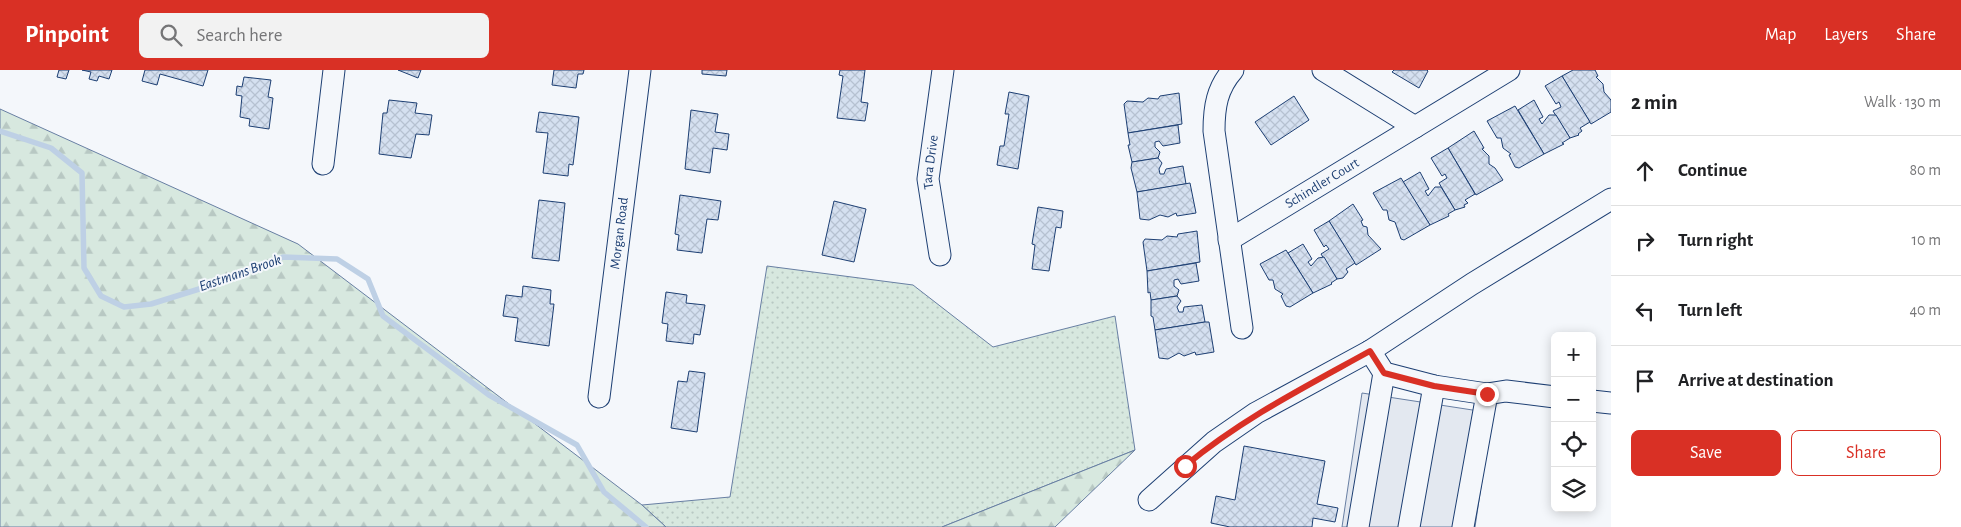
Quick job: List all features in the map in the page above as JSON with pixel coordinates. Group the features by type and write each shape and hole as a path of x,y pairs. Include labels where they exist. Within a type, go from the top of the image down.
{"street":[{"path":"323,164 334,70"},
{"name":"Morgan Road","path":"599,397 640,70"},
{"name":"Tara Drive","path":"940,255 928,179 944,70"},
{"path":"1233,70 1220,90 1214,115 1215,146 1242,328"},
{"path":"1323,70 1415,127"},
{"name":"Schindler Court","path":"1229,240 1509,70"},
{"path":"1149,500 1214,442 1256,413 1370,351 1472,284 1611,199"},
{"path":"1358,527 1384,373 1370,351"},
{"path":"1384,373 1434,386 1487,394 1506,391 1551,396"},
{"path":"1408,527 1434,386"},
{"path":"1462,527 1487,394"},
{"path":"1596,400 1611,402"}],"green space":[{"path":"0,109 298,244 642,505 666,527 0,527"},
{"path":"767,266 913,285 993,347 1115,316 1135,450 942,527 666,527 642,505 730,497"},
{"path":"1135,450 1055,527 942,527"}],"shaded area":[{"path":"1362,393 1492,413 1475,527 1342,527"}],"building":[{"path":"59,70 69,70 66,79 57,77"},
{"path":"82,70 112,70 109,79 99,76 97,81 89,79 91,72"},
{"path":"145,70 208,70 203,86 160,74 157,85 142,81"},
{"path":"398,70 421,70 418,78"},
{"path":"554,70 584,70 583,74 578,74 576,88 552,85"},
{"path":"702,70 727,70 726,76 702,74"},
{"path":"840,70 865,70 861,102 868,103 865,121 837,118 843,76 839,75"},
{"path":"1394,70 1428,71 1419,88 1392,72"},
{"path":"1573,70 1595,70 1598,76 1596,77 1603,84 1604,92 1611,100 1611,112 1591,124 1562,76"},
{"path":"1562,76 1590,122 1580,128 1582,131 1579,135 1570,138 1553,111 1561,107 1559,102 1556,104 1545,86"},
{"path":"244,77 271,80 268,97 273,98 269,129 249,126 250,119 240,117 242,96 236,95 237,86 242,87"},
{"path":"1009,92 1029,96 1018,169 997,165 1000,146 1004,146 1009,114 1005,114"},
{"path":"1179,93 1182,124 1128,133 1124,104 1127,101 1143,102 1148,98 1158,99 1160,96"},
{"path":"1294,96 1309,120 1271,145 1255,122"},
{"path":"389,100 417,103 415,113 432,115 429,135 416,134 411,158 379,154 383,113 387,113"},
{"path":"1534,100 1543,117 1539,119 1542,124 1549,115 1556,115 1570,138 1562,143 1564,144 1544,154 1518,110"},
{"path":"1515,106 1544,154 1519,168 1515,167 1509,155 1511,154 1503,148 1501,138 1497,138 1487,121"},
{"path":"691,110 718,114 715,132 729,134 727,150 713,148 710,173 685,169"},
{"path":"539,112 579,117 573,165 569,164 568,176 543,173 548,133 536,132"},
{"path":"1178,125 1180,143 1163,146 1159,141 1155,142 1155,147 1160,152 1158,158 1132,162 1128,145 1130,145 1128,133"},
{"path":"1474,131 1484,148 1482,149 1489,156 1489,164 1495,168 1503,180 1476,195 1448,148"},
{"path":"1448,148 1475,194 1465,200 1468,203 1464,205 1465,207 1455,210 1439,183 1447,178 1445,174 1442,176 1431,158"},
{"path":"1158,158 1162,163 1159,169 1160,174 1164,174 1166,169 1183,166 1186,184 1137,192 1131,168 1132,162"},
{"path":"1420,172 1429,189 1425,191 1428,196 1435,187 1441,187 1455,210 1448,214 1449,216 1430,225 1403,182"},
{"path":"1401,178 1430,225 1404,240 1401,239 1395,222 1389,220 1387,210 1383,210 1373,193"},
{"path":"1190,183 1196,213 1177,216 1176,213 1168,217 1160,215 1149,220 1140,219 1137,192"},
{"path":"680,195 721,201 718,220 707,219 702,253 677,250 679,235 675,234"},
{"path":"539,200 565,203 559,261 532,258"},
{"path":"834,201 866,209 854,262 822,255"},
{"path":"1353,204 1363,220 1361,221 1363,226 1367,227 1368,235 1381,249 1356,265 1329,221"},
{"path":"1038,207 1063,211 1061,228 1056,227 1049,271 1032,269 1035,245 1032,244"},
{"path":"1329,221 1355,263 1346,269 1348,272 1343,278 1337,279 1321,254 1329,249 1326,245 1324,247 1314,230"},
{"path":"1197,231 1200,262 1147,271 1143,242 1145,239 1162,240 1167,236 1177,237 1178,234"},
{"path":"1303,244 1312,259 1308,262 1311,266 1318,258 1324,257 1337,279 1332,284 1313,293 1288,253"},
{"path":"1286,250 1313,293 1290,307 1286,306 1281,296 1283,294 1275,289 1273,280 1269,280 1260,264"},
{"path":"1196,263 1199,281 1181,284 1178,279 1174,280 1174,286 1179,290 1177,296 1151,300 1150,292 1148,293 1147,271"},
{"path":"523,286 551,290 550,304 554,304 549,346 515,341 518,318 503,316 506,295 522,297"},
{"path":"666,292 687,295 686,303 705,305 700,335 694,334 693,344 666,341 668,324 662,323"},
{"path":"1177,296 1181,301 1177,307 1179,312 1183,312 1184,307 1202,305 1205,322 1155,330 1153,317 1151,316 1151,300"},
{"path":"1209,322 1214,352 1196,355 1195,352 1184,356 1179,353 1168,359 1159,358 1155,330"},
{"path":"689,371 705,373 697,432 671,428 678,381 687,382"},
{"path":"1244,446 1325,461 1317,504 1338,508 1335,522 1313,518 1312,527 1230,527 1211,523 1216,496 1235,500"}],"waterway":[{"name":"Eastmans Brook","path":"0,131 51,148 82,173 84,268 101,296 124,307 151,304 212,285 283,257 337,259 368,279 383,316 489,395 577,445 604,492 646,527"}],"route":[{"path":"1185,466 1214,442 1256,413 1370,351 1384,373 1434,386 1487,394"}]}
